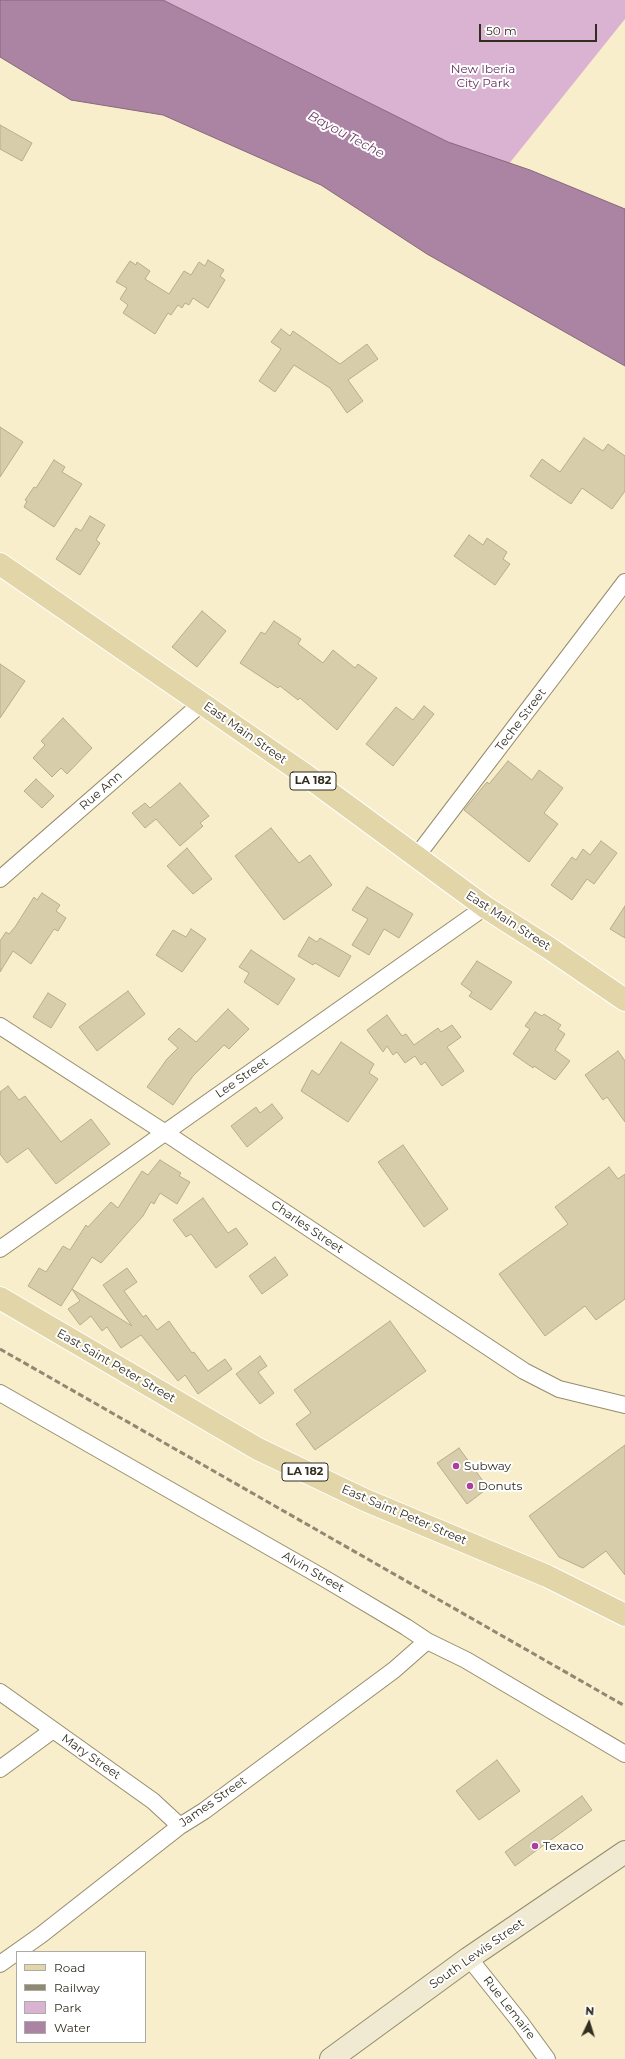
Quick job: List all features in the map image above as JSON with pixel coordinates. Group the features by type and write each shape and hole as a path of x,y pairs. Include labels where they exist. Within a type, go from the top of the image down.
{"main road":[{"name":"East Main Street","path":"0,564 301,772 485,907 549,948 625,1000"},
{"name":"East Saint Peter Street","path":"0,1298 258,1449 365,1500 547,1576 625,1615"},
{"name":"South Lewis Street","path":"331,2059 469,1958 625,1852"}],"street":[{"name":"Teche Street","path":"416,857 625,582"},
{"name":"Rue Ann","path":"0,879 202,703"},
{"name":"Lee Street","path":"0,1249 485,907"},
{"name":"Charles Street","path":"0,1026 164,1132 524,1371 559,1389 625,1405"},
{"name":"Alvin Street","path":"0,1393 322,1577 427,1641 466,1660 625,1754"},
{"name":"James Street","path":"18,1951 180,1826 204,1811 394,1670 427,1641"},
{"name":"Mary Street","path":"0,1692 152,1801 180,1826"},
{"path":"0,1769 53,1730"},
{"name":"James Street","path":"0,1964 16,1953"},
{"name":"Rue Lemaire","path":"469,1958 520,2022 547,2059"}],"green space":[{"name":"New Iberia City Park","path":"163,0 625,0 625,19 504,170"}],"water":[{"name":"Bayou Teche","path":"0,0 163,0 448,142 530,170 625,209 625,366 427,254 321,185 163,115 71,100 0,57"}],"building":[{"path":"0,125 32,143 22,161 0,149"},
{"path":"208,260 224,270 220,276 225,280 208,308 193,298 189,305 185,303 182,308 178,305 171,315 168,313 155,334 123,313 128,305 120,299 127,288 116,282 130,261 136,265 137,262 150,271 145,279 169,294 184,271 191,275 199,262 205,266"},
{"path":"281,329 290,336 293,331 340,364 367,344 378,359 348,380 363,401 347,413 330,388 294,365 275,392 259,381 281,349 271,342"},
{"path":"0,427 23,442 0,477"},
{"path":"584,438 603,451 608,444 625,456 625,491 612,509 582,488 571,504 530,476 542,459 560,472"},
{"path":"54,460 65,467 62,472 82,484 54,527 24,507 27,501 25,500 34,487 36,488"},
{"path":"90,516 105,525 96,540 100,543 80,575 56,559 76,528 81,531"},
{"path":"469,535 483,545 487,538 507,552 503,559 510,564 495,585 454,556"},
{"path":"202,611 226,631 197,667 172,647"},
{"path":"274,621 301,639 298,644 323,663 333,650 355,668 358,664 377,678 337,730 300,698 298,700 280,686 278,688 240,663 261,632 265,634"},
{"path":"0,664 25,681 0,718"},
{"path":"424,706 434,714 393,766 366,744 396,707 413,720"},
{"path":"63,718 92,748 67,774 61,768 52,777 33,758 45,745 41,741"},
{"path":"508,761 532,780 539,770 563,788 544,813 558,824 529,862 464,810 487,782 489,784"},
{"path":"36,779 54,796 42,808 24,791"},
{"path":"180,783 209,816 200,823 203,826 180,846 156,819 145,828 132,813 145,803 150,808"},
{"path":"271,828 299,863 310,855 332,885 284,920 235,856"},
{"path":"601,841 617,853 594,884 587,879 572,900 551,885 572,857 576,860 583,849 590,855"},
{"path":"187,848 212,879 193,894 167,866"},
{"path":"367,887 413,914 399,938 384,929 369,955 352,945 368,919 352,910"},
{"path":"42,893 60,905 56,911 66,918 58,931 54,929 31,964 13,951 0,972 0,941 6,932 9,934 15,927 34,897 37,900"},
{"path":"625,906 625,938 610,929"},
{"path":"191,929 206,939 182,972 156,955 173,930 186,937"},
{"path":"309,937 317,942 320,938 351,956 339,977 315,963 313,965 298,956"},
{"path":"251,950 295,979 278,1005 244,982 249,973 239,967"},
{"path":"477,961 512,982 491,1010 469,996 472,992 461,984"},
{"path":"128,991 145,1014 97,1051 79,1027"},
{"path":"48,993 66,1004 51,1028 33,1017"},
{"path":"228,1009 249,1029 229,1049 224,1045 193,1076 173,1105 147,1087 167,1059 178,1048 168,1039 179,1028 196,1042"},
{"path":"535,1012 542,1016 544,1014 561,1025 558,1029 565,1034 555,1050 570,1061 555,1080 534,1066 533,1068 513,1054 530,1029 525,1026"},
{"path":"387,1015 402,1036 406,1034 414,1045 438,1028 441,1032 452,1025 461,1037 447,1047 464,1071 442,1086 425,1062 421,1065 415,1056 405,1063 397,1052 393,1055 387,1046 383,1052 367,1030"},
{"path":"341,1042 374,1064 369,1073 378,1079 348,1122 301,1091 312,1070 319,1075"},
{"path":"618,1051 625,1061 625,1122 607,1097 603,1100 585,1075"},
{"path":"8,1086 19,1100 25,1096 61,1142 91,1119 110,1144 56,1184 28,1148 7,1163 0,1154 0,1092"},
{"path":"272,1104 283,1118 247,1147 231,1126 256,1107 260,1113"},
{"path":"403,1145 448,1209 424,1227 378,1162"},
{"path":"160,1160 181,1173 179,1176 190,1182 177,1204 160,1193 154,1204 151,1202 143,1216 101,1263 92,1257 61,1306 28,1286 39,1268 46,1272 63,1246 70,1250 86,1225 88,1227 111,1202 118,1208 142,1171 148,1175"},
{"path":"609,1167 618,1179 625,1174 625,1299 596,1320 585,1306 545,1336 499,1274 568,1224 555,1207"},
{"path":"203,1198 228,1233 236,1228 248,1244 216,1268 191,1234 186,1237 173,1220"},
{"path":"275,1257 288,1275 262,1294 249,1276"},
{"path":"127,1268 137,1282 124,1291 143,1317 146,1315 157,1330 169,1321 192,1353 194,1352 208,1371 225,1359 232,1369 198,1394 185,1375 178,1381 141,1335 121,1348 107,1327 102,1331 91,1316 80,1325 68,1309 80,1301 72,1289 132,1326 103,1285"},
{"path":"390,1321 426,1371 315,1450 296,1424 311,1413 294,1390"},
{"path":"260,1356 267,1366 258,1372 274,1393 260,1404 236,1374"},
{"path":"625,1445 625,1575 606,1551 583,1568 559,1557 529,1516"},
{"path":"459,1448 488,1488 467,1504 437,1463"},
{"path":"497,1760 520,1791 479,1820 456,1791"},
{"path":"582,1796 592,1810 515,1866 505,1852"}],"railway":[{"path":"0,1349 625,1706"}],"place":[{"name":"Subway","path":"456,1466"},
{"name":"Donuts","path":"470,1486"},
{"name":"Texaco","path":"535,1846"}]}
